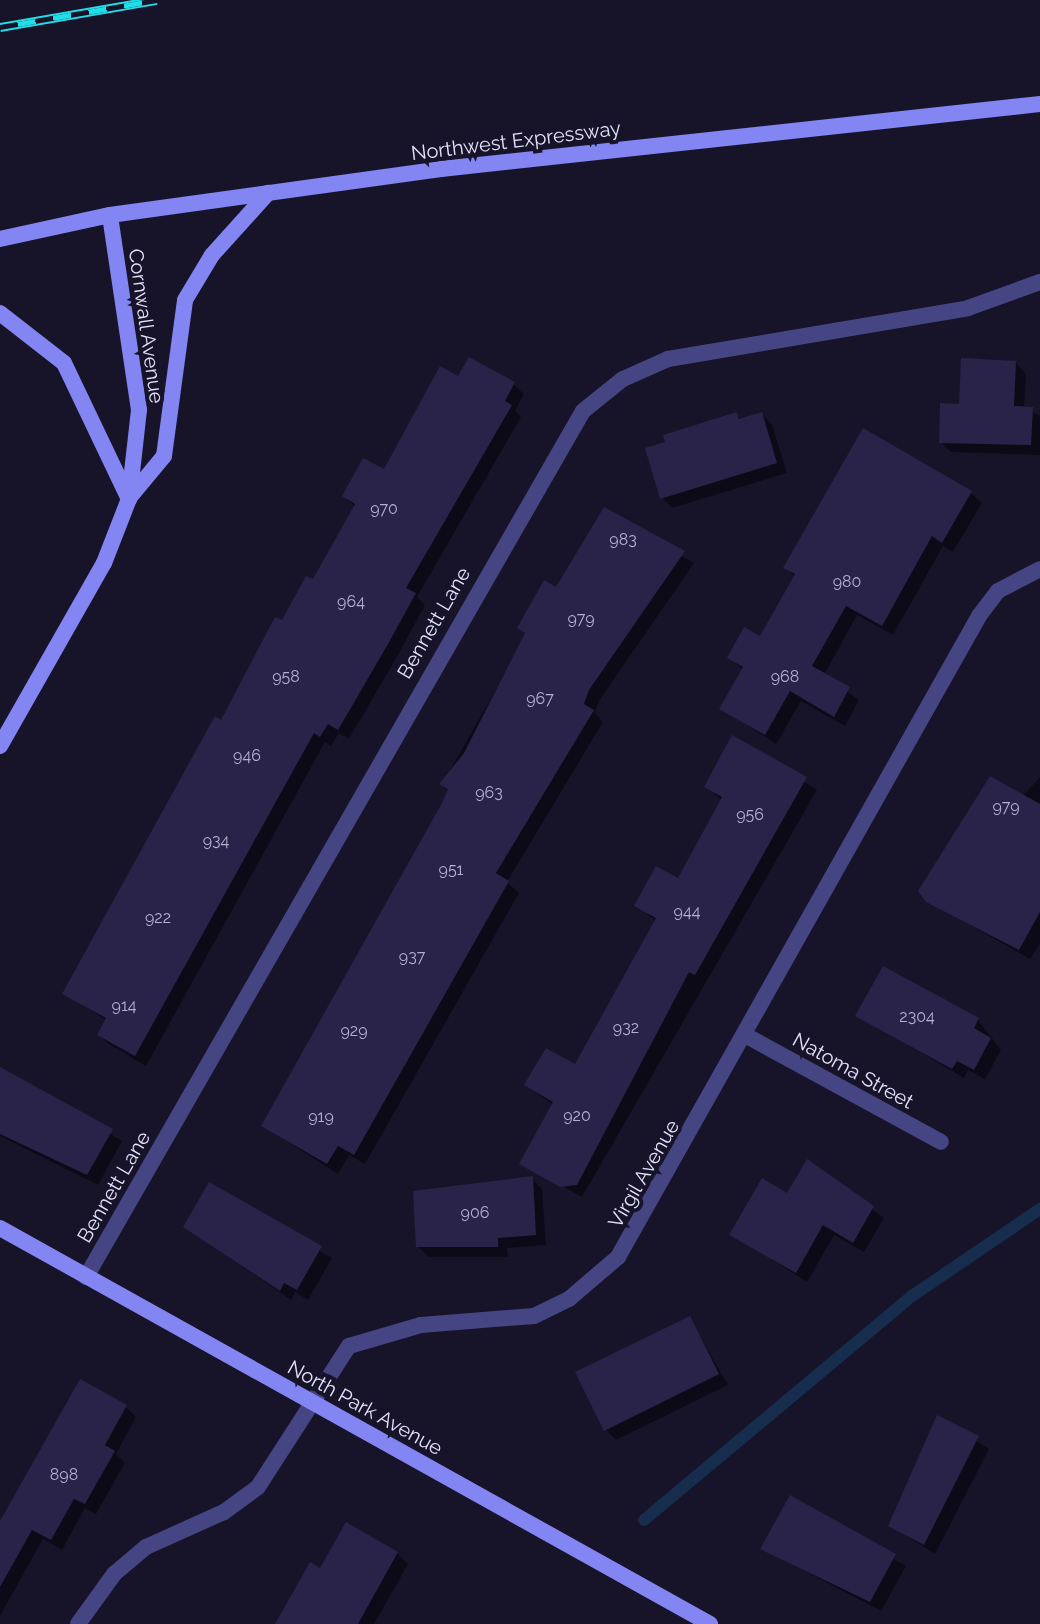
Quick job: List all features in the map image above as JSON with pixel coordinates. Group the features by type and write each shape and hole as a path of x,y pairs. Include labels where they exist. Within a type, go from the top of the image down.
{"street":[{"name":"Northwest Expressway","path":"0,239 110,215 268,193 1040,104"},
{"path":"0,313 64,363 129,499 164,456 185,300 212,255 268,193"},
{"name":"Cornwall Avenue","path":"0,746 104,563 129,499 139,410 110,215"},
{"name":"Bennett Lane","path":"86,1277 583,411 623,379 668,359 968,308 1040,282"},
{"name":"Virgil Avenue","path":"78,1624 114,1574 146,1547 224,1512 258,1487 334,1362 365,1337 534,1316 595,1280 636,1232 979,616 998,591 1040,569"},
{"name":"Natoma Street","path":"745,1035 941,1142"},
{"name":"North Park Avenue","path":"0,1228 710,1624"}],"building":[{"path":"469,357 515,382 505,401 512,405 406,588 416,593 388,644 338,730 328,724 320,737 314,733 135,1056 97,1035 106,1018 62,994 215,716 221,720 275,617 282,620 306,576 313,579 355,504 342,496 363,458 384,469 440,366 458,376"},
{"path":"961,358 1016,361 1014,406 1033,407 1031,445 939,443 940,403 959,404"},
{"path":"737,412 739,419 762,412 777,463 660,499 645,448 665,442 663,435"},
{"path":"863,428 972,491 942,543 932,536 882,626 846,606 812,666 850,687 834,717 790,691 765,735 719,709 743,667 727,658 744,627 760,636 795,574 783,568"},
{"path":"604,507 685,551 589,690 584,704 594,710 496,873 509,881 354,1155 338,1146 327,1164 261,1126 442,803 448,789 439,784 464,753 525,633 517,628 544,580 556,587"},
{"path":"732,735 807,777 695,975 689,972 577,1185 560,1187 519,1164 553,1102 524,1085 546,1048 575,1064 656,918 634,906 656,866 678,878 722,797 704,787"},
{"path":"990,776 1040,804 1040,912 1019,950 926,902 918,891"},
{"path":"883,966 979,1018 974,1028 991,1038 974,1070 957,1061 952,1069 855,1016"},
{"path":"0,1067 113,1129 87,1175 0,1134"},
{"path":"807,1159 874,1206 853,1243 823,1225 796,1273 729,1235 762,1178 787,1193"},
{"path":"533,1176 536,1235 498,1238 498,1247 416,1247 413,1191"},
{"path":"209,1182 322,1246 297,1290 284,1283 280,1291 183,1227"},
{"path":"690,1316 719,1374 604,1431 575,1372"},
{"path":"80,1379 127,1405 105,1445 115,1451 85,1504 74,1499 51,1540 32,1530 0,1587 0,1521"},
{"path":"937,1415 979,1436 924,1545 888,1526"},
{"path":"790,1495 896,1554 870,1602 760,1549"},
{"path":"346,1522 398,1552 358,1624 275,1624 310,1562 320,1568"}],"waterway":[{"path":"644,1520 912,1296 1040,1209"}],"railway":[{"path":"0,27 157,0"}]}
